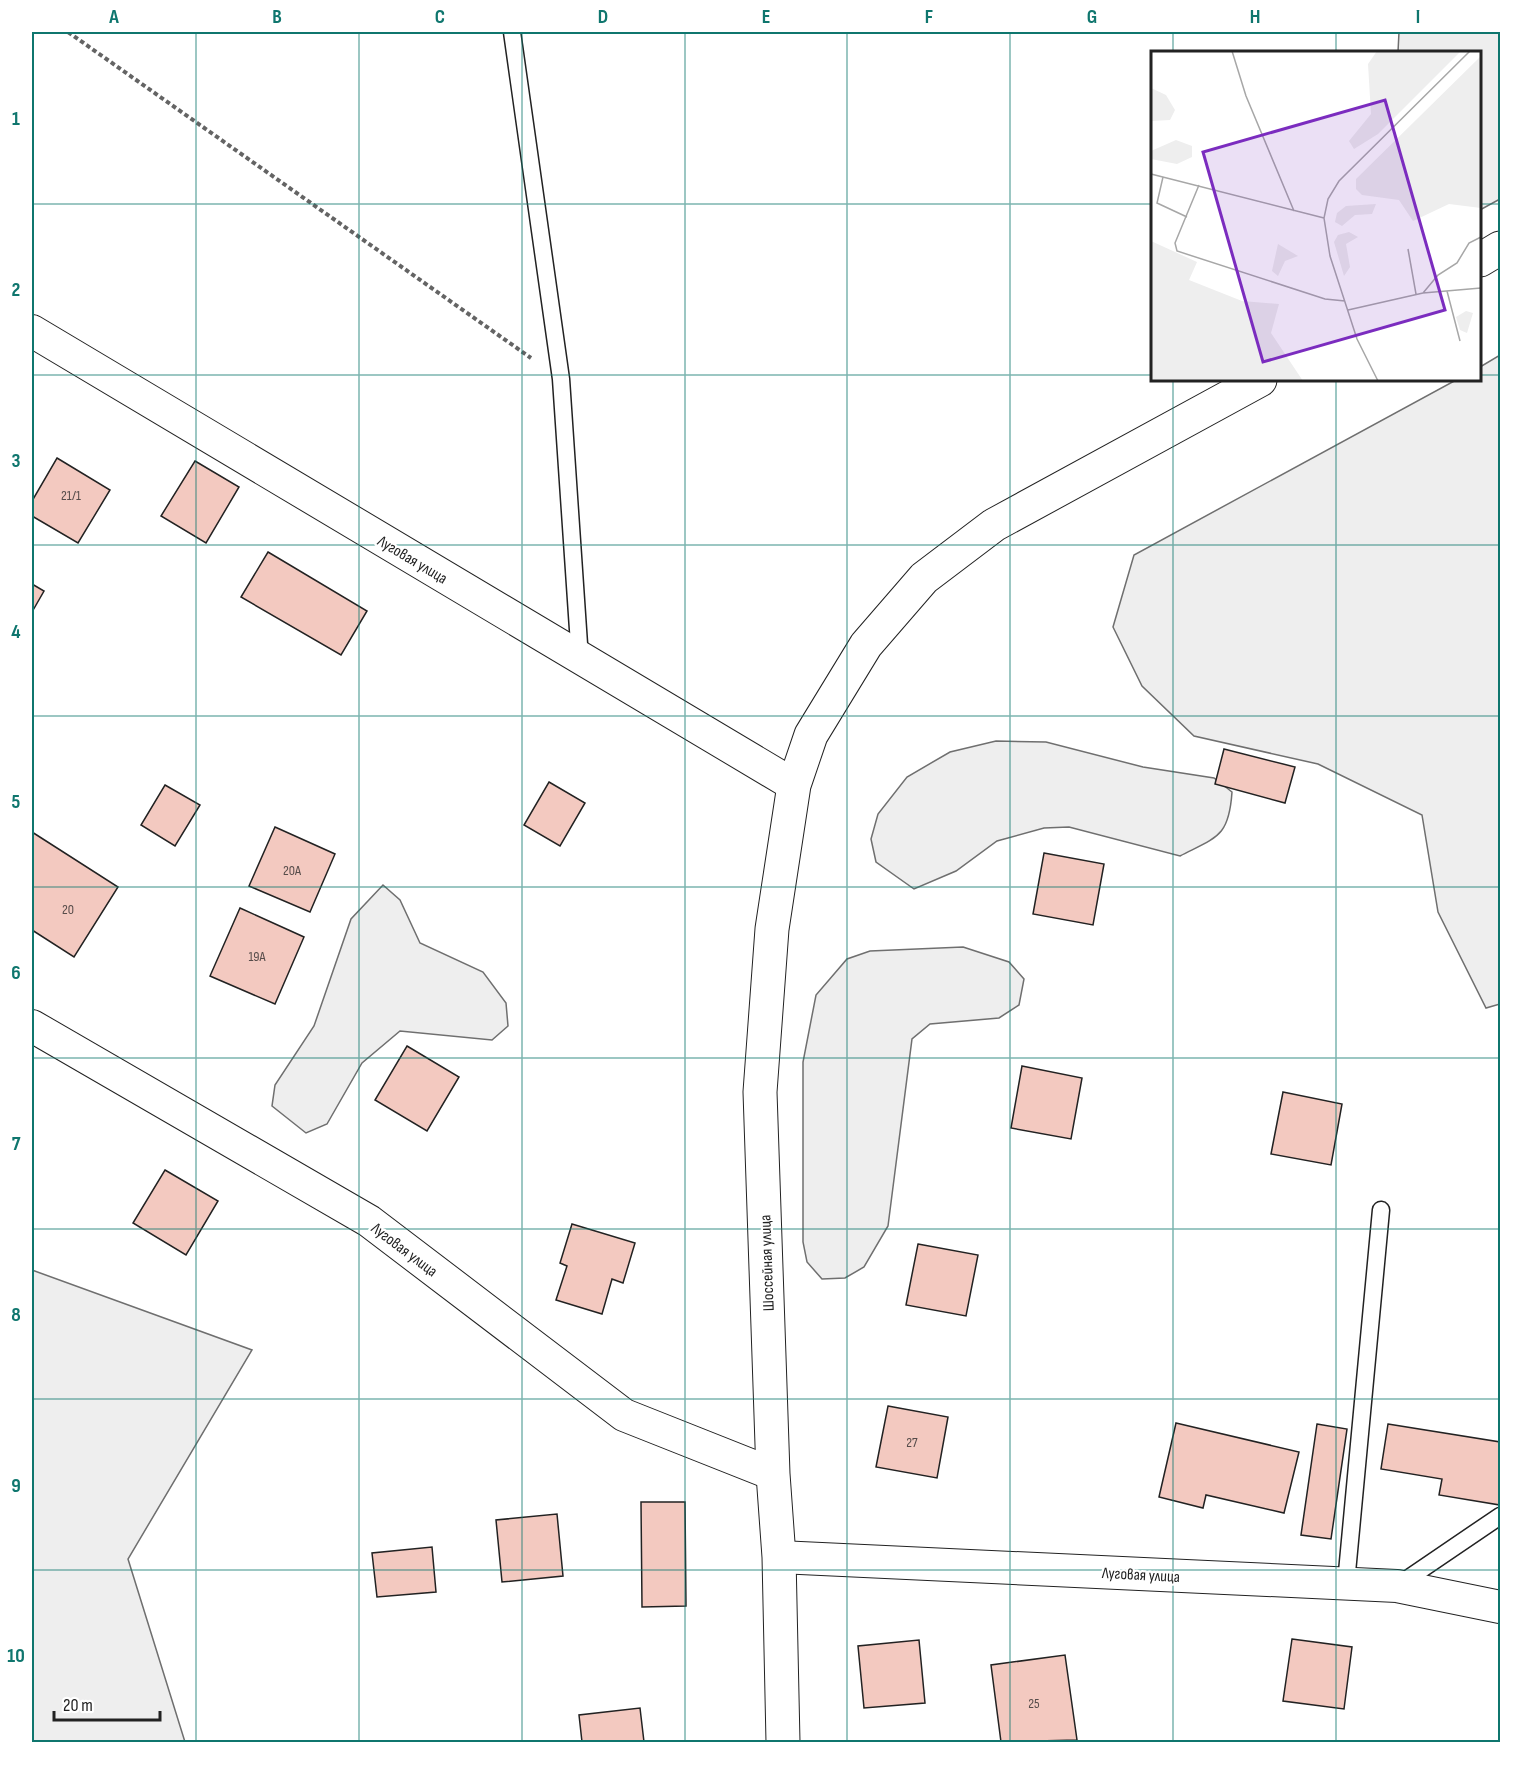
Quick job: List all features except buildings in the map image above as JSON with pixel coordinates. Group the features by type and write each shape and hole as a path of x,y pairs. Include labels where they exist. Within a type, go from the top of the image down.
{"street":[{"path":"1481,259 1500,248"},
{"name":"Луговая улица","path":"32,331 794,785"},
{"name":"Шоссейная улица","path":"783,1743 779,1557 773,1474 760,1092 772,929 794,785 811,735 866,645 924,578 994,525 1258,381"},
{"name":"Луговая улица","path":"32,1026 369,1221 624,1415 773,1474"},
{"name":"Луговая улица","path":"779,1557 1397,1586 1500,1607"}],"lane":[{"path":"512,32 561,379 580,659"},
{"path":"1346,1583 1381,1210"},
{"path":"1397,1586 1500,1516"}],"path":[{"path":"68,32 561,379"}],"shaded area":[{"path":"1399,32 1500,32 1500,199 1481,209 1481,51 1398,51"},
{"path":"1500,355 1500,1004 1486,1008 1438,912 1422,815 1318,764 1194,736 1142,686 1113,627 1134,555 1454,381 1481,381 1481,366"},
{"path":"996,741 1046,742 1143,767 1214,778 1232,792 1228,818 1219,834 1180,856 1069,827 1044,828 997,841 956,871 914,889 876,862 871,839 878,814 907,777 950,752"},
{"path":"383,885 400,900 420,943 483,972 506,1003 508,1026 492,1040 400,1031 362,1063 327,1124 306,1133 272,1106 275,1085 314,1026 351,919"},
{"path":"963,947 1009,962 1024,979 1019,1005 999,1018 930,1024 912,1039 888,1226 864,1267 845,1278 822,1279 807,1262 803,1242 803,1062 816,995 847,959 870,951"},
{"path":"32,1270 252,1350 128,1559 185,1742 32,1742"}]}
